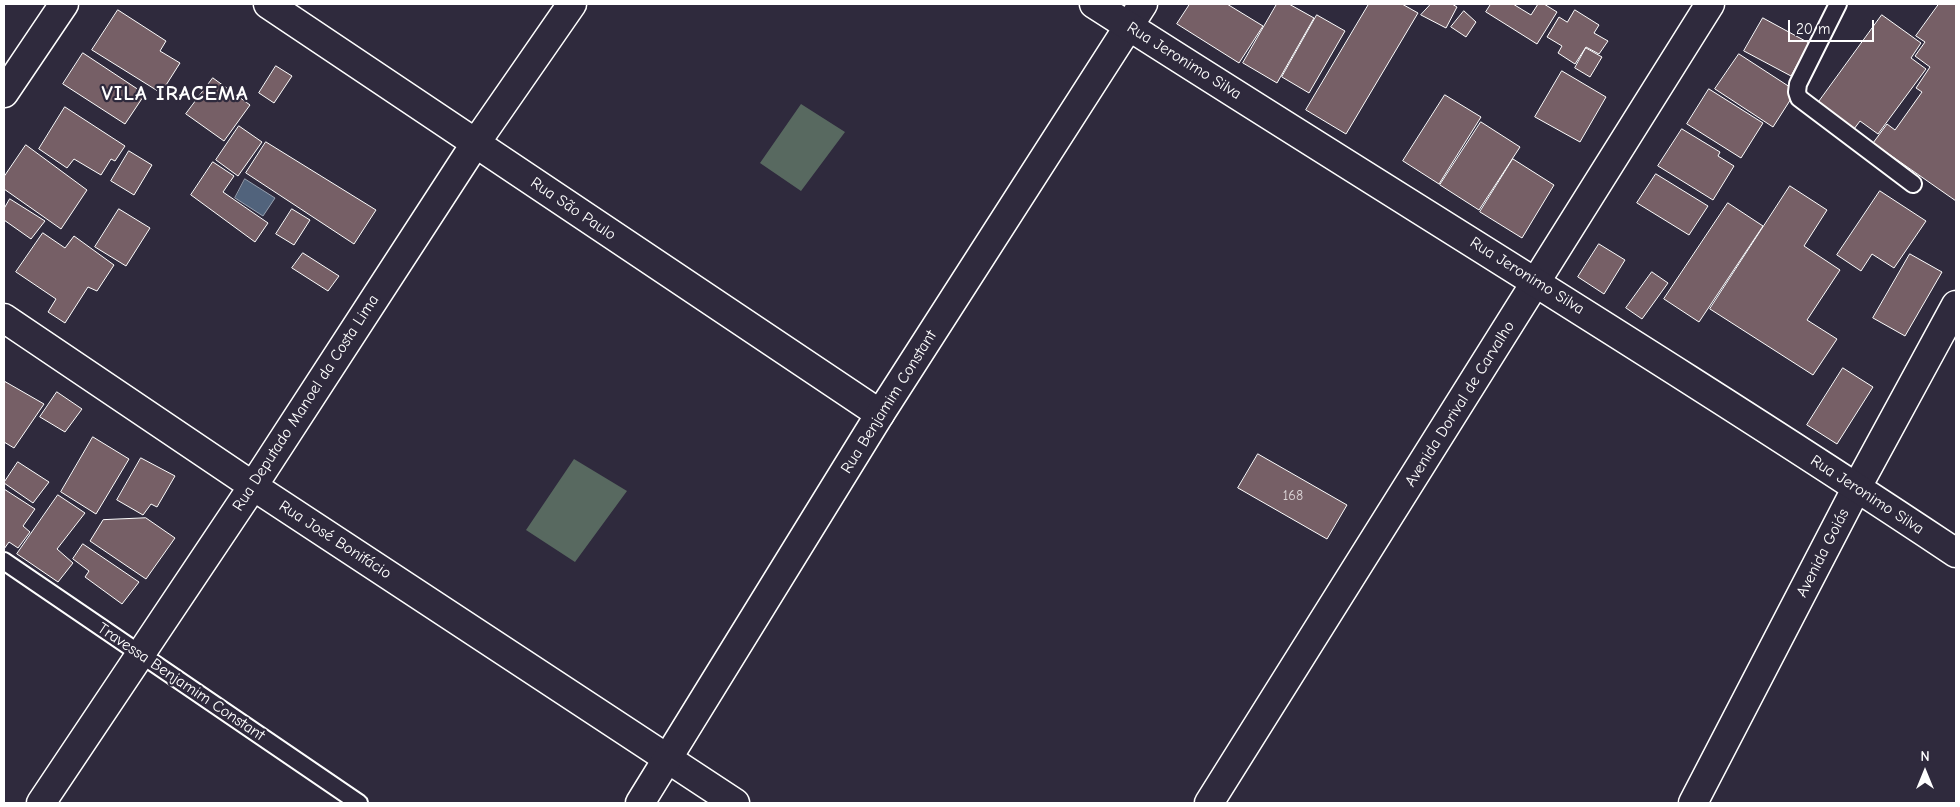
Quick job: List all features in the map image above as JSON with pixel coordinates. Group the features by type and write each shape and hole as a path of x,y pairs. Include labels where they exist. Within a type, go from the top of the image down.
{"street":[{"path":"4,93 64,4"},
{"name":"Rua São Paulo","path":"268,4 880,414"},
{"name":"Rua Deputado Manoel da Costa Lima","path":"42,803 253,486 475,144 572,4"},
{"name":"Rua Jeronimo Silva","path":"1094,4 1536,282 1857,487 1956,553"},
{"name":"Rua Benjamim Constant","path":"640,803 880,414 1143,4"},
{"name":"Avenida Dorival de Carvalho","path":"1208,803 1710,4"},
{"name":"Avenida Goiás","path":"1693,803 1857,487 1956,305"},
{"name":"Rua José Bonifácio","path":"4,318 253,486 735,803"}],"lane":[{"path":"1838,4 1798,84 1797,92 1799,98 1913,184"},
{"name":"Travessa Benjamim Constant","path":"4,561 359,803"}],"green space":[{"path":"801,104 845,132 801,191 760,163"},
{"path":"574,459 627,491 575,562 526,530"}],"water":[{"path":"245,179 275,198 263,216 235,198"}],"building":[{"path":"1190,4 1227,4 1263,26 1239,63 1177,24"},
{"path":"1277,4 1289,4 1314,18 1277,83 1243,63"},
{"path":"1369,4 1402,4 1418,13 1346,134 1306,110"},
{"path":"1431,4 1452,4 1457,7 1446,28 1421,15"},
{"path":"1491,4 1513,4 1531,15 1538,4 1544,4 1557,12 1537,44 1486,12"},
{"path":"1939,4 1956,4 1956,201 1873,143 1887,124 1895,130 1922,92 1916,88 1930,67 1915,56 1925,42 1916,36"},
{"path":"118,10 166,41 160,51 180,63 161,93 92,50"},
{"path":"1575,10 1599,25 1594,33 1608,41 1599,54 1586,47 1575,64 1558,53 1562,46 1547,37 1559,17 1567,22"},
{"path":"1464,11 1476,22 1466,37 1451,27"},
{"path":"1317,15 1345,31 1309,93 1282,77"},
{"path":"1882,15 1921,43 1911,58 1926,69 1878,134 1860,121 1854,129 1818,103"},
{"path":"1763,18 1809,43 1791,76 1744,51"},
{"path":"1586,48 1602,57 1590,77 1575,68"},
{"path":"83,53 145,94 125,124 63,84"},
{"path":"1739,54 1796,91 1773,127 1715,89"},
{"path":"276,66 292,76 274,103 259,93"},
{"path":"1562,71 1606,97 1580,142 1535,117"},
{"path":"213,78 250,105 224,141 186,114"},
{"path":"1709,89 1763,123 1741,158 1687,124"},
{"path":"1445,95 1481,117 1439,184 1403,161"},
{"path":"65,107 125,146 115,161 111,159 101,175 74,159 67,168 39,149"},
{"path":"1481,122 1520,147 1479,210 1440,185"},
{"path":"239,126 262,142 238,176 216,160"},
{"path":"1682,129 1720,152 1718,156 1734,166 1713,200 1658,166"},
{"path":"266,142 376,210 354,244 246,173"},
{"path":"26,145 87,190 61,229 4,189 4,177"},
{"path":"129,151 152,165 134,195 111,181"},
{"path":"1513,159 1554,185 1522,238 1480,212"},
{"path":"213,162 234,176 223,192 268,223 255,242 191,195"},
{"path":"1656,174 1708,206 1689,235 1637,203"},
{"path":"1790,186 1827,210 1804,246 1840,270 1807,320 1837,339 1813,375 1710,309"},
{"path":"1880,191 1926,221 1894,268 1872,254 1861,271 1837,255"},
{"path":"10,199 45,221 31,239 4,220 4,209"},
{"path":"1728,203 1763,226 1699,322 1664,299"},
{"path":"119,209 150,228 126,266 95,247"},
{"path":"292,209 310,220 294,245 276,234"},
{"path":"43,233 65,248 74,236 114,265 97,291 88,287 65,323 48,312 56,299 16,272"},
{"path":"1599,244 1625,260 1604,294 1578,277"},
{"path":"303,253 339,276 328,291 292,268"},
{"path":"1910,254 1942,272 1905,336 1873,318"},
{"path":"1652,272 1668,283 1642,319 1626,308"},
{"path":"1843,368 1873,387 1837,444 1807,425"},
{"path":"4,381 44,404 14,448 4,442"},
{"path":"57,392 82,409 65,432 40,417"},
{"path":"93,437 129,459 96,514 61,492"},
{"path":"1258,454 1347,505 1327,539 1238,488"},
{"path":"141,458 175,476 157,507 151,504 143,515 117,500"},
{"path":"18,462 49,482 33,503 4,483"},
{"path":"4,489 35,509 23,526 30,532 18,548 9,542 4,549"},
{"path":"58,495 85,513 57,549 73,563 58,582 17,554"},
{"path":"146,518 175,538 146,579 90,541 103,520"},
{"path":"83,544 139,582 122,604 85,577 89,571 73,559"}],"district":[{"name":"VILA IRACEMA","path":"175,94"}]}
